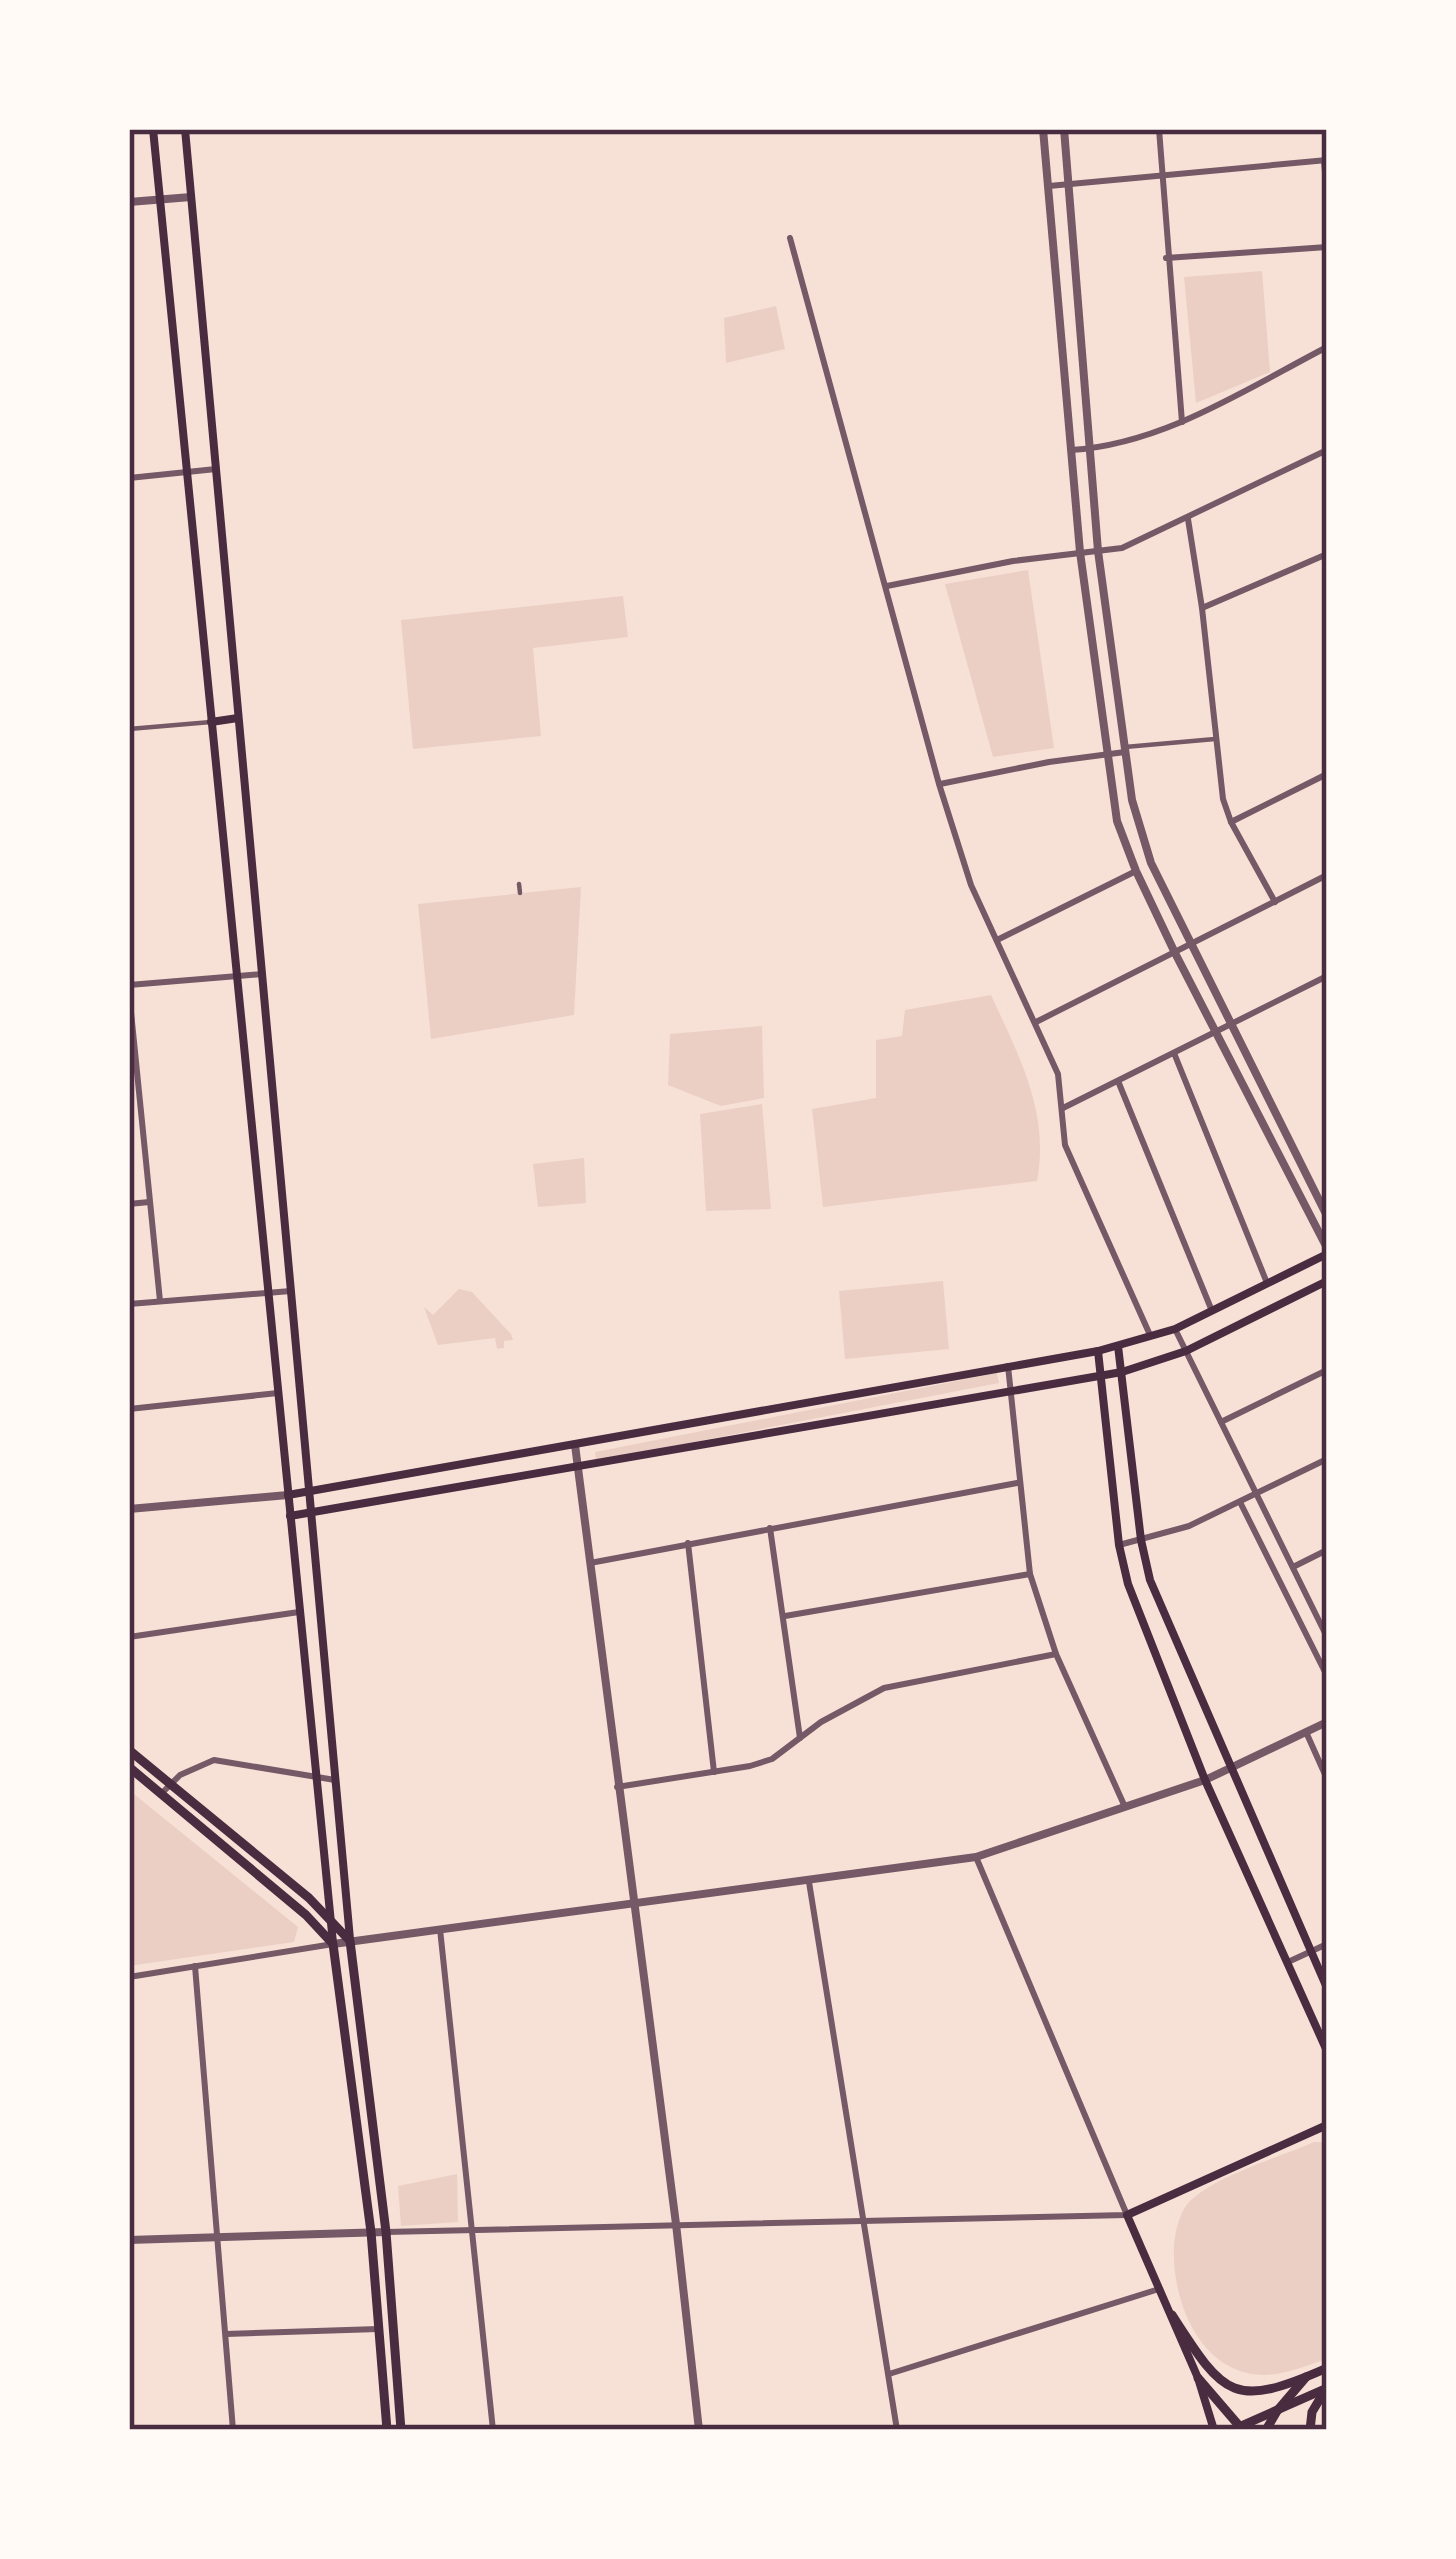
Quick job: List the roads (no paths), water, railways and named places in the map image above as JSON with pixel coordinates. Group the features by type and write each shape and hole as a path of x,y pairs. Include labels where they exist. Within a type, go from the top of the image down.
{"main road":[{"path":"153,129 310,1724 371,2232 387,2430"},
{"path":"185,129 350,1941 386,2232 401,2430"},
{"path":"211,722 238,718"},
{"path":"288,1495 1098,1351 1175,1329 1327,1251"},
{"path":"290,1516 1122,1372 1186,1351 1327,1281"},
{"path":"1118,1346 1142,1540 1167,1626 1327,1988"},
{"path":"1098,1351 1119,1544 1144,1630 1205,1780 1327,2051"},
{"path":"310,1724 330,1723"},
{"path":"129,1750 331,1918 350,1941"},
{"path":"129,1767 333,1944"},
{"path":"1214,2430 1198,2378 1127,2215 1327,2125"},
{"path":"1172,2315 1212,2372 1244,2393 1262,2392 1327,2368"},
{"path":"1266,2430 1307,2377"},
{"path":"1198,2378 1243,2430"},
{"path":"1232,2430 1326,2389"},
{"path":"1310,2430 1317,2398 1326,2389"}],"street":[{"path":"1043,129 1080,552 1117,821 1175,953 1327,1251"},
{"path":"1064,129 1098,551 1132,800 1151,863 1327,1216"},
{"path":"1159,129 1182,422"},
{"path":"1049,186 1325,160 1327,198"},
{"path":"129,202 191,196"},
{"path":"790,238 939,784 971,885 1058,1074 1065,1145 1152,1338"},
{"path":"1166,259 1327,247"},
{"path":"1070,451 1136,440 1182,422 1327,347"},
{"path":"887,586 944,573 1122,548 1327,450"},
{"path":"129,478 216,470"},
{"path":"1188,519 1218,773 1231,822 1275,902"},
{"path":"1202,608 1327,554"},
{"path":"129,729 211,722"},
{"path":"939,784 1125,749 1215,739"},
{"path":"1231,822 1327,774"},
{"path":"997,940 1136,871"},
{"path":"1035,1022 1327,875"},
{"path":"519,884 520,893"},
{"path":"160,1301 129,988 262,974"},
{"path":"1063,1108 1327,976"},
{"path":"1174,1053 1268,1284"},
{"path":"1118,1081 1212,1312"},
{"path":"129,1094 139,1093"},
{"path":"1256,1108 1272,1102"},
{"path":"129,1204 150,1202"},
{"path":"129,1304 291,1291"},
{"path":"1175,1329 1326,1635"},
{"path":"1008,1366 1030,1574 1056,1654 1125,1808"},
{"path":"1221,1422 1327,1370"},
{"path":"129,1409 278,1393"},
{"path":"575,1445 699,2430"},
{"path":"1119,1544 1189,1526 1327,1460"},
{"path":"590,1562 1018,1483"},
{"path":"129,1509 288,1495"},
{"path":"1240,1502 1327,1676"},
{"path":"770,1528 800,1738"},
{"path":"688,1543 714,1772"},
{"path":"1293,1567 1327,1550"},
{"path":"785,1616 1030,1574"},
{"path":"129,1636 299,1612"},
{"path":"617,1787 772,1760 860,1698 884,1688 1056,1654"},
{"path":"129,1977 350,1941 976,1857 1205,1780 1327,1722"},
{"path":"1306,1732 1327,1779"},
{"path":"161,1794 198,1764 214,1760 335,1780"},
{"path":"129,2240 1127,2215 976,1857"},
{"path":"809,1882 897,2430"},
{"path":"440,1929 493,2430"},
{"path":"1288,1962 1327,1944"},
{"path":"194,1966 233,2430"},
{"path":"889,2374 1160,2289"},
{"path":"226,2334 380,2329"}]}
